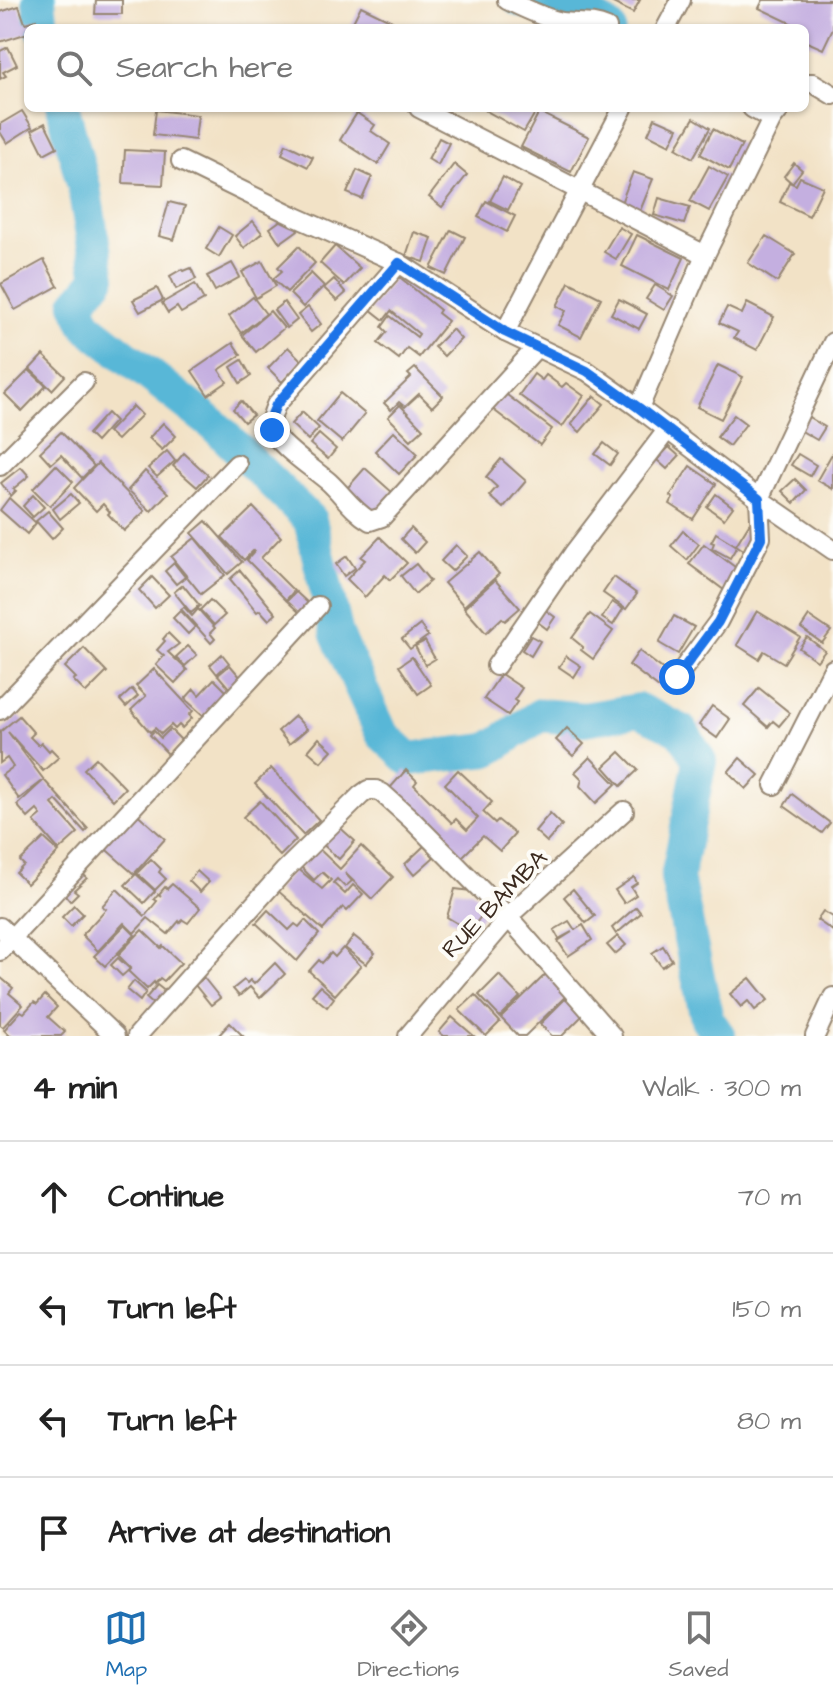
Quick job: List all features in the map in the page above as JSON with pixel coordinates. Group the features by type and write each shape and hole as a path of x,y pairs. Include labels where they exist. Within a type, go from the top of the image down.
{"street":[{"path":"507,0 563,22 598,24"},
{"path":"668,24 681,0"},
{"path":"809,83 833,95"},
{"path":"427,112 705,255"},
{"path":"505,332 621,112"},
{"path":"639,408 705,255 776,114"},
{"path":"181,161 399,263 505,332 587,371 833,550"},
{"path":"399,263 276,405 271,417 272,430 285,446 331,484 358,514 370,521 382,517 536,348"},
{"path":"677,677 718,622 761,538 759,499 833,342"},
{"path":"0,466 84,382"},
{"path":"496,666 573,554 668,429"},
{"path":"0,710 237,464"},
{"path":"115,1036 4,939 318,606"},
{"path":"774,785 833,669"},
{"path":"137,1036 284,871 368,790 382,793 411,819 509,918 612,1036"},
{"name":"RUE BAMBA","path":"408,1036 509,918 624,811"},
{"path":"815,1036 833,997"}],"building":[{"path":"96,0 122,0 122,14 95,14"},
{"path":"607,0 640,0 633,13"},
{"path":"763,0 833,0 833,28 823,49 809,43 809,24 793,24 759,8"},
{"path":"19,6 25,23 36,20 37,24 24,24 24,34 0,42 0,12"},
{"path":"361,6 392,21 391,24 352,24"},
{"path":"8,47 17,65 3,72 6,76 0,79 0,51"},
{"path":"22,111 32,127 7,143 0,132 0,124"},
{"path":"156,112 198,115 195,140 153,135"},
{"path":"488,112 536,112 524,132"},
{"path":"539,112 589,137 571,172 521,147"},
{"path":"357,113 375,125 371,131 390,144 378,164 340,140"},
{"path":"655,118 678,128 670,145 648,134"},
{"path":"694,118 710,128 693,158 676,148"},
{"path":"45,123 57,147 44,154 32,130"},
{"path":"713,129 742,145 729,170 700,154"},
{"path":"439,138 449,143 438,165 428,159"},
{"path":"286,144 313,157 308,167 282,154"},
{"path":"125,150 165,152 163,185 123,183"},
{"path":"794,163 802,170 792,183 784,176"},
{"path":"454,164 467,175 442,207 429,197"},
{"path":"709,166 728,177 709,211 690,201"},
{"path":"357,170 372,177 362,199 347,193"},
{"path":"633,172 653,179 640,211 621,203"},
{"path":"503,177 520,187 508,210 490,201"},
{"path":"800,177 823,187 809,216 780,202 789,182 796,185"},
{"path":"659,198 690,207 684,224 654,215"},
{"path":"486,201 515,216 507,232 478,217"},
{"path":"169,202 185,206 174,240 159,236"},
{"path":"288,215 298,230 280,243 270,228"},
{"path":"253,221 262,233 244,248 235,236"},
{"path":"219,227 232,235 219,257 206,249"},
{"path":"619,227 631,234 616,259 604,252"},
{"path":"451,230 465,237 446,275 431,268"},
{"path":"414,232 432,238 424,262 406,256"},
{"path":"637,235 684,258 669,290 622,266"},
{"path":"766,236 795,254 777,282 748,263"},
{"path":"299,246 315,263 287,292 273,279 282,271 278,267"},
{"path":"335,246 360,268 344,285 320,263"},
{"path":"44,260 58,286 15,310 1,284"},
{"path":"262,261 276,286 256,298 242,272"},
{"path":"232,263 240,277 215,291 207,276"},
{"path":"191,268 196,279 176,289 170,276"},
{"path":"311,273 324,286 303,307 290,294"},
{"path":"397,275 440,310 438,313 448,321 419,357 407,348 399,359 378,343 387,332 382,327 390,316 417,337 419,334 391,311 384,320 370,309"},
{"path":"334,279 346,293 337,301 324,288"},
{"path":"569,282 601,298 581,337 558,325 566,311 557,306"},
{"path":"195,284 204,300 181,313 177,307 168,313 162,303"},
{"path":"655,285 673,296 664,310 646,299"},
{"path":"157,288 163,300 140,312 133,300"},
{"path":"253,297 266,314 241,333 229,316"},
{"path":"619,299 647,314 639,329 611,314"},
{"path":"284,302 297,320 287,328 274,310"},
{"path":"747,303 774,317 757,350 734,338 738,332 719,323 727,307 742,314"},
{"path":"308,307 321,324 311,332 298,315"},
{"path":"270,311 284,328 256,352 242,335"},
{"path":"452,329 461,339 444,356 434,347"},
{"path":"233,343 241,355 219,370 227,382 208,395 192,371"},
{"path":"288,347 302,361 282,382 268,368"},
{"path":"43,355 65,376 52,390 30,369"},
{"path":"242,360 251,376 240,383 231,367"},
{"path":"718,365 743,377 721,419 697,407"},
{"path":"415,368 443,396 432,407 419,394 405,407 399,402 391,410 384,403 411,377 408,374"},
{"path":"29,370 46,386 22,411 5,394"},
{"path":"534,374 542,380 546,375 562,387 566,383 584,396 562,427 519,395"},
{"path":"503,392 552,429 540,445 491,408"},
{"path":"340,393 365,414 342,442 317,421"},
{"path":"594,396 604,404 580,432 571,424"},
{"path":"241,401 253,415 244,422 233,409"},
{"path":"400,405 423,429 411,440 388,417"},
{"path":"133,406 142,415 117,440 108,432"},
{"path":"302,412 319,428 308,440 291,424"},
{"path":"107,413 115,421 96,442 88,434"},
{"path":"734,415 746,424 729,446 717,437"},
{"path":"807,416 825,427 817,440 800,430"},
{"path":"163,423 176,436 162,450 149,438"},
{"path":"394,431 418,454 399,474 375,451"},
{"path":"61,432 94,466 82,478 61,455 51,464 40,452"},
{"path":"319,434 336,449 328,459 310,444"},
{"path":"604,443 618,454 610,465 595,454"},
{"path":"669,447 679,456 667,469 657,460"},
{"path":"167,451 175,461 157,477 148,468"},
{"path":"833,452 833,489 817,480"},
{"path":"184,453 208,475 197,487 173,466"},
{"path":"798,454 816,465 810,476 791,465"},
{"path":"501,459 526,481 503,508 489,496 497,487 486,477"},
{"path":"98,463 145,511 124,531 103,504 96,511 74,488"},
{"path":"56,465 73,482 50,506 33,489"},
{"path":"690,466 716,484 693,519 670,504 673,498 670,496"},
{"path":"21,467 29,476 13,489 16,491 11,496 1,483"},
{"path":"365,468 393,493 370,519 342,494"},
{"path":"145,471 168,493 151,511 128,490"},
{"path":"795,479 806,490 794,503 782,491"},
{"path":"71,494 79,503 60,519 53,509"},
{"path":"716,494 733,507 724,519 707,507"},
{"path":"33,495 44,507 33,517 23,506"},
{"path":"9,498 36,523 27,534 0,510"},
{"path":"253,507 281,537 261,558 294,591 286,600 247,560 254,550 244,560 222,537"},
{"path":"48,511 63,528 52,539 36,521"},
{"path":"206,521 242,562 228,574 192,533"},
{"path":"749,524 760,531 747,552 736,545"},
{"path":"411,528 425,542 415,553 401,539"},
{"path":"683,531 699,544 687,560 671,546"},
{"path":"716,533 737,546 730,558 712,548 714,543 711,542"},
{"path":"380,537 407,563 390,580 385,575 365,597 347,579 365,560 361,557"},
{"path":"195,538 225,575 201,594 171,557"},
{"path":"704,544 739,570 724,590 689,564"},
{"path":"456,545 467,556 452,571 441,561"},
{"path":"480,552 499,574 464,606 444,583"},
{"path":"347,556 355,568 344,576 336,564"},
{"path":"174,563 185,577 176,584 165,571"},
{"path":"416,564 430,581 415,594 401,576"},
{"path":"240,570 276,614 269,620 260,610 257,612 230,579"},
{"path":"152,577 169,595 155,608 139,590"},
{"path":"614,577 637,594 626,609 603,593"},
{"path":"495,580 520,608 505,621 502,618 486,633 464,608"},
{"path":"183,585 200,606 191,613 174,592"},
{"path":"296,592 309,604 300,613 287,601"},
{"path":"210,600 225,615 214,625 200,610"},
{"path":"612,602 623,609 613,625 602,618"},
{"path":"184,607 192,616 198,609 215,628 210,633 215,639 211,643 181,609"},
{"path":"543,608 555,617 547,629 535,620"},
{"path":"180,611 195,627 188,634 173,618"},
{"path":"757,611 800,637 784,663 764,651 759,659 737,645"},
{"path":"590,614 613,631 593,659 572,638"},
{"path":"674,616 694,627 678,654 659,643"},
{"path":"809,616 831,631 822,643 801,628"},
{"path":"420,625 428,636 410,649 402,639"},
{"path":"168,633 179,644 168,652 187,670 175,683 156,665 164,656 157,650"},
{"path":"531,636 540,641 531,656 522,650"},
{"path":"807,637 825,651 817,661 799,648"},
{"path":"425,641 435,659 425,665 415,646"},
{"path":"188,646 197,655 185,666 176,657"},
{"path":"84,648 107,672 86,693 65,667"},
{"path":"639,651 669,674 659,688 629,665"},
{"path":"222,654 229,663 217,674 210,665"},
{"path":"566,656 581,666 574,677 559,667"},
{"path":"412,657 431,685 418,694 399,666"},
{"path":"230,665 241,678 229,688 218,675"},
{"path":"154,669 193,711 189,715 192,718 182,728 179,725 175,729 171,725 161,734 155,728 150,732 131,710 146,696 136,686"},
{"path":"501,674 522,688 508,715 484,699"},
{"path":"214,679 227,692 204,716 185,699 194,689 199,695"},
{"path":"759,688 790,713 779,726 773,721 768,727 744,706"},
{"path":"132,689 138,696 126,707 120,700"},
{"path":"712,706 730,719 717,738 699,725"},
{"path":"19,716 34,733 30,737 59,757 43,771 8,732 44,780 19,799 2,775 13,767 7,758 0,763 0,732"},
{"path":"295,716 307,729 289,744 278,731"},
{"path":"567,728 584,744 573,756 556,740"},
{"path":"170,729 181,740 168,754 150,735 154,731 161,738"},
{"path":"319,738 332,750 321,762 308,751"},
{"path":"620,752 638,770 621,786 604,767"},
{"path":"590,757 616,784 596,803 580,786 582,779 575,772"},
{"path":"96,758 125,788 113,800 84,769"},
{"path":"740,758 759,775 746,789 728,772"},
{"path":"271,768 319,820 303,835 255,784"},
{"path":"406,770 417,781 414,785 452,823 456,819 467,830 478,818 445,784 458,770 492,802 483,812 515,834 500,851 483,836 461,858 390,788"},
{"path":"44,780 88,829 85,832 56,800 52,804 78,833 59,850 34,821 41,815 37,810 28,818 17,805"},
{"path":"792,794 830,823 822,833 784,806"},
{"path":"260,801 296,840 280,856 243,817"},
{"path":"132,809 165,839 134,874 100,844"},
{"path":"550,813 562,825 547,842 535,831"},
{"path":"336,824 355,841 339,859 320,842"},
{"path":"44,838 59,852 27,884 16,873 24,865 20,861"},
{"path":"316,846 340,869 361,846 393,877 372,899 345,873 352,881 345,887 337,879 333,883 345,894 353,885 363,894 347,911 343,907 323,930 277,890 296,867 322,889 331,880 322,872 314,880 299,865"},
{"path":"424,846 434,857 414,875 405,864"},
{"path":"151,859 166,879 155,890 137,873"},
{"path":"80,871 87,878 74,890 78,893 70,901 60,889"},
{"path":"197,871 209,882 200,892 189,881"},
{"path":"136,874 155,891 144,903 125,885"},
{"path":"634,877 637,883 631,887 636,895 624,903 615,890"},
{"path":"172,884 200,908 188,923 179,921 168,934 148,918 134,933 124,923 98,951 82,935 106,909 102,906 117,889 145,916 157,901 154,899 158,894 161,896 159,894 165,887 167,889"},
{"path":"455,889 471,891 483,899 482,915 470,931 447,917"},
{"path":"573,889 595,916 586,923 564,897"},
{"path":"74,905 83,914 71,926 62,917"},
{"path":"636,907 641,913 616,934 612,928"},
{"path":"268,910 289,930 295,924 299,927 305,920 319,934 297,961 256,923"},
{"path":"823,911 833,917 833,931 817,920"},
{"path":"569,921 575,930 583,925 592,940 568,956 558,941 572,932 559,939 554,930"},
{"path":"125,925 135,935 105,966 94,956"},
{"path":"142,930 181,963 164,981 160,978 147,989 128,971 131,968 118,955"},
{"path":"354,936 375,953 366,964 345,948"},
{"path":"618,936 626,945 615,954 607,945"},
{"path":"663,946 672,960 662,967 652,953"},
{"path":"343,948 361,966 335,995 309,971 319,960 322,963 331,953 335,957"},
{"path":"118,958 130,969 122,976 111,965"},
{"path":"275,963 285,974 260,998 250,987 239,996 233,989 244,980 254,984"},
{"path":"548,972 569,993 525,1036 518,1036 501,1018"},
{"path":"499,975 520,997 500,1017 479,995"},
{"path":"0,977 13,988 9,993 23,1005 3,1027 0,1025"},
{"path":"204,978 220,998 211,1005 195,985"},
{"path":"750,978 768,1000 755,1010 748,1001 741,1007 730,994"},
{"path":"134,981 146,992 140,1001 127,990"},
{"path":"157,985 167,993 155,1006 146,998"},
{"path":"320,986 334,998 327,1007 312,995"},
{"path":"45,995 57,1007 48,1017 65,1032 61,1036 10,1036 4,1030 21,1011 24,1013"},
{"path":"475,995 500,1022 486,1036 459,1010"},
{"path":"566,998 583,1015 562,1036 552,1036 540,1024"},
{"path":"452,1017 474,1036 444,1036 439,1032"},
{"path":"230,1023 243,1036 218,1036"}],"waterway":[{"path":"39,0 42,24"},
{"path":"520,0 603,24"},
{"path":"64,112 84,187 99,278 77,304 87,326 214,425 310,520 337,635 382,734 409,759 488,750 540,715 584,719 639,710 682,731 700,761 677,878 707,1019 719,1036"}],"route":[{"path":"272,430 271,417 276,405 399,263 505,332 587,371 759,499 761,538 718,622 677,677"}]}
